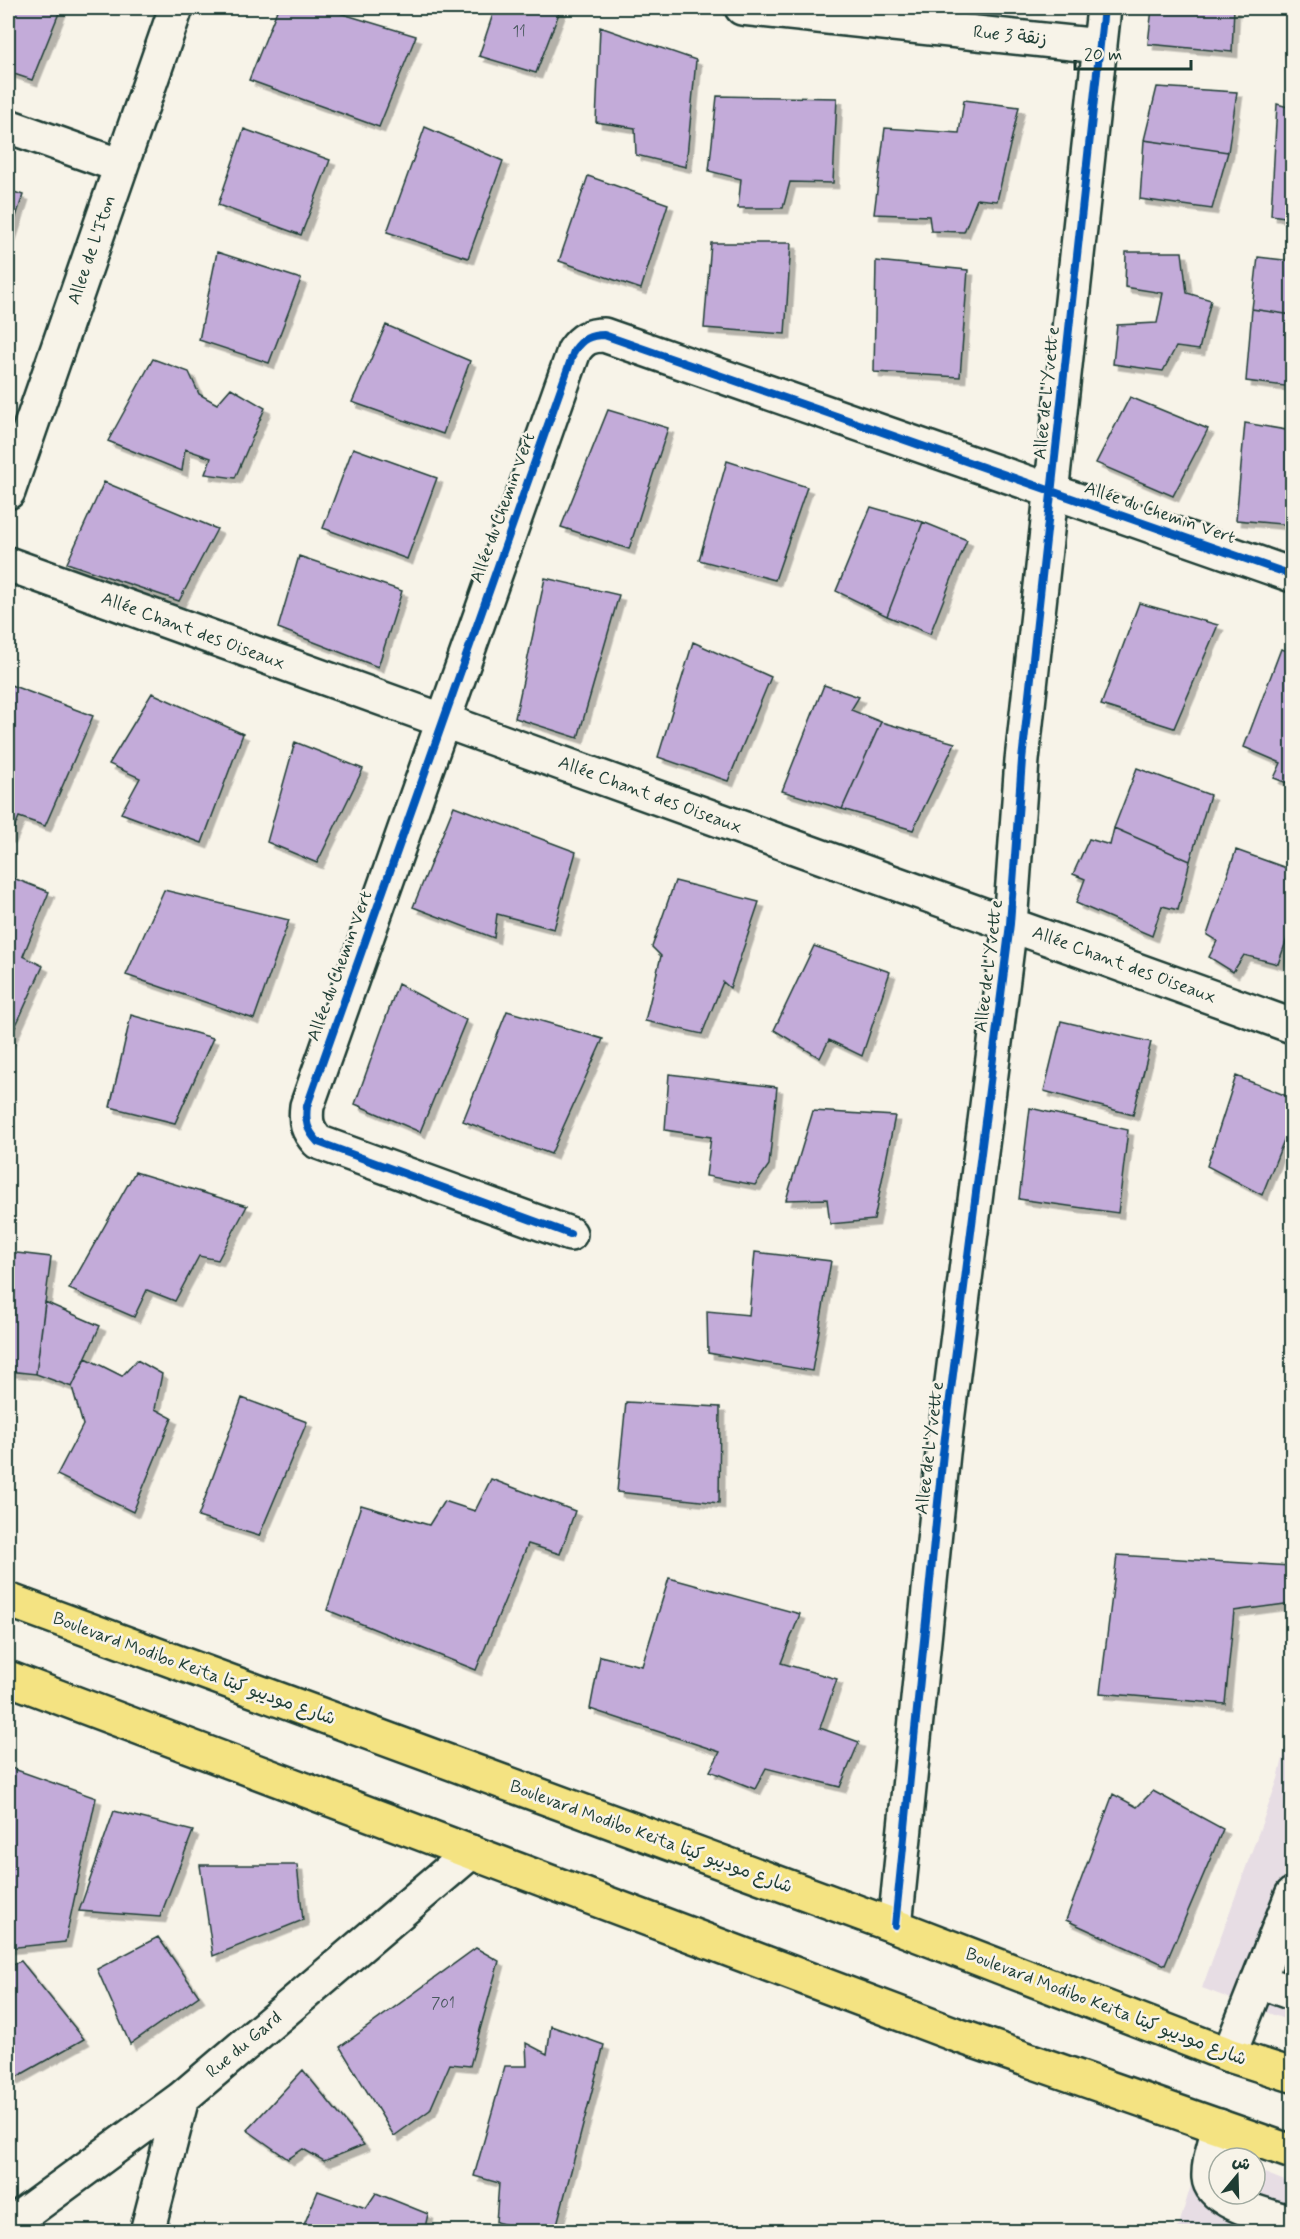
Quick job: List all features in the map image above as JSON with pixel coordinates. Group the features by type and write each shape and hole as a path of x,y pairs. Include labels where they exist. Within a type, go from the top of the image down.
{"main road":[{"name":"Boulevard Modibo Keita شارع موديبو كيتا","path":"8,1600 895,1926 1229,2055 1293,2075"},
{"path":"8,1678 954,2034 1293,2152"}],"street":[{"name":"Allee de L'Iton","path":"8,492 176,8"},
{"name":"Rue 3 زنقة","path":"742,8 1100,46"},
{"name":"Allee de L'Yvette","path":"895,1926 942,1465 1010,924 1022,760 1104,8"},
{"path":"8,126 121,166"},
{"name":"Allée du Chemin Vert","path":"570,1234 318,1142 309,1133 305,1121 306,1106 574,351 579,344 593,335 604,335 1293,575"},
{"name":"Allée Chant des Oiseaux","path":"8,564 1293,1026"},
{"name":"Rue du Gard","path":"8,2226 182,2098 471,1852"},
{"path":"1229,2055 1293,1895"},
{"path":"1259,1981 1293,1993"},
{"path":"147,2232 182,2098"},
{"path":"1219,2126 1209,2179 1214,2191 1225,2199 1293,2223"}],"shaded area":[{"path":"1292,1721 1292,2022 1202,1988 1278,1779"},
{"path":"1202,2148 1207,2162 1207,2206 1267,2206 1267,2174 1292,2184 1292,2231 1177,2232"}],"building":[{"path":"8,8 61,8 32,80 8,72"},
{"path":"278,8 323,8 416,36 379,127 249,80"},
{"path":"495,8 561,8 536,73 479,56"},
{"path":"1152,8 1234,8 1232,52 1148,44"},
{"path":"1288,8 1292,8 1292,48 1288,47"},
{"path":"600,27 696,60 686,167 636,155 635,128 596,122"},
{"path":"1157,87 1237,92 1228,152 1144,140"},
{"path":"717,96 837,98 833,183 790,182 783,208 738,208 741,179 709,171"},
{"path":"964,100 1019,107 997,201 977,199 964,232 931,231 929,216 874,214 885,128 959,133"},
{"path":"1277,104 1292,108 1292,218 1271,215"},
{"path":"425,127 503,161 468,258 387,232"},
{"path":"244,129 330,160 301,235 218,205"},
{"path":"1144,140 1228,152 1212,209 1140,199"},
{"path":"588,176 668,204 641,289 559,261"},
{"path":"8,190 23,195 8,242"},
{"path":"711,243 791,243 785,334 704,328"},
{"path":"217,252 301,279 269,363 199,340"},
{"path":"1126,252 1182,252 1187,293 1211,300 1199,350 1176,347 1163,371 1113,364 1117,325 1157,323 1163,293 1125,287"},
{"path":"1258,257 1292,261 1292,315 1252,309"},
{"path":"876,261 968,270 960,377 874,372"},
{"path":"1252,309 1292,315 1292,387 1246,381"},
{"path":"386,325 470,361 443,434 352,402"},
{"path":"153,359 189,372 199,394 217,404 231,388 265,408 235,478 205,474 211,458 185,449 182,471 108,441"},
{"path":"1130,397 1208,429 1173,496 1096,463"},
{"path":"608,410 668,428 629,549 561,527"},
{"path":"1245,423 1292,431 1292,525 1236,520"},
{"path":"353,448 437,478 407,559 323,528"},
{"path":"727,461 807,487 775,580 699,560"},
{"path":"104,482 217,529 179,601 67,563"},
{"path":"871,507 923,522 887,616 836,591"},
{"path":"923,522 967,540 930,634 887,616"},
{"path":"299,556 402,591 378,667 278,628"},
{"path":"545,578 619,595 578,738 515,718"},
{"path":"1139,603 1218,625 1174,728 1101,705"},
{"path":"693,642 771,677 728,781 658,757"},
{"path":"1281,649 1292,652 1292,785 1274,778 1281,763 1244,747"},
{"path":"8,684 93,716 45,826 19,817 10,838 8,837"},
{"path":"824,685 859,697 851,710 881,722 842,809 782,791"},
{"path":"152,693 243,734 202,843 121,813 140,778 109,764"},
{"path":"881,722 955,743 913,830 842,809"},
{"path":"295,742 363,769 317,863 267,842"},
{"path":"1137,768 1210,795 1190,861 1114,828"},
{"path":"454,806 576,852 554,929 497,914 494,938 413,907"},
{"path":"1114,828 1190,861 1178,910 1162,906 1152,936 1076,903 1085,879 1073,874 1089,839 1110,845"},
{"path":"1236,850 1292,870 1292,925 1278,964 1244,955 1233,972 1209,957 1217,941 1207,935"},
{"path":"8,876 49,892 23,956 43,966 8,1043"},
{"path":"675,881 759,902 730,988 723,982 702,1034 645,1021 661,956 652,947"},
{"path":"164,890 289,920 254,1019 126,975"},
{"path":"814,946 890,972 862,1056 829,1040 820,1058 774,1030"},
{"path":"398,984 466,1020 420,1132 355,1104"},
{"path":"507,1011 603,1039 551,1154 463,1121"},
{"path":"131,1015 213,1038 175,1123 110,1107"},
{"path":"1061,1021 1151,1042 1133,1115 1044,1091"},
{"path":"669,1074 777,1087 769,1165 755,1185 706,1176 711,1137 665,1130"},
{"path":"1236,1076 1292,1098 1292,1120 1262,1195 1207,1166"},
{"path":"1030,1108 1128,1130 1118,1213 1019,1199"},
{"path":"813,1111 895,1116 874,1220 830,1224 827,1199 786,1200"},
{"path":"135,1172 247,1206 218,1260 199,1256 175,1301 147,1290 134,1317 69,1289"},
{"path":"8,1252 51,1257 36,1374 8,1371"},
{"path":"755,1252 831,1261 812,1371 708,1353 707,1311 749,1315"},
{"path":"45,1302 100,1326 72,1387 36,1374"},
{"path":"86,1358 122,1376 137,1360 162,1374 155,1409 172,1418 133,1512 57,1475 83,1425 72,1387"},
{"path":"242,1398 307,1422 259,1536 198,1517"},
{"path":"626,1402 720,1407 719,1503 617,1492"},
{"path":"491,1479 575,1511 560,1554 528,1544 476,1670 327,1610 361,1505 429,1525 444,1501 475,1511"},
{"path":"1117,1555 1290,1566 1292,1603 1234,1611 1225,1704 1100,1693"},
{"path":"669,1578 800,1614 781,1663 837,1679 820,1728 859,1742 840,1787 766,1768 755,1789 710,1771 720,1752 590,1709 600,1656 642,1666"},
{"path":"8,1767 96,1798 65,1942 8,1948"},
{"path":"1153,1791 1223,1829 1165,1965 1066,1920 1113,1794 1137,1807"},
{"path":"114,1811 193,1831 160,1917 79,1911"},
{"path":"200,1865 297,1865 303,1920 213,1956"},
{"path":"158,1937 199,1996 130,2044 97,1969"},
{"path":"476,1948 499,1961 470,2066 450,2064 430,2110 394,2136 340,2047"},
{"path":"21,1961 84,2039 13,2079 8,2075 8,1966"},
{"path":"551,2026 604,2045 555,2232 533,2232 496,2222 499,2183 474,2176 505,2066 527,2066 526,2043 547,2054"},
{"path":"303,2070 364,2145 324,2161 303,2149 288,2159 247,2130"},
{"path":"318,2191 366,2208 376,2193 428,2214 424,2232 301,2232"}],"cycle path":[{"path":"895,1926 943,1453 1010,924 1022,760 1104,8"},
{"path":"570,1234 318,1142 309,1130 306,1117 307,1106 574,351 580,343 590,337 604,335 1292,575"}]}
